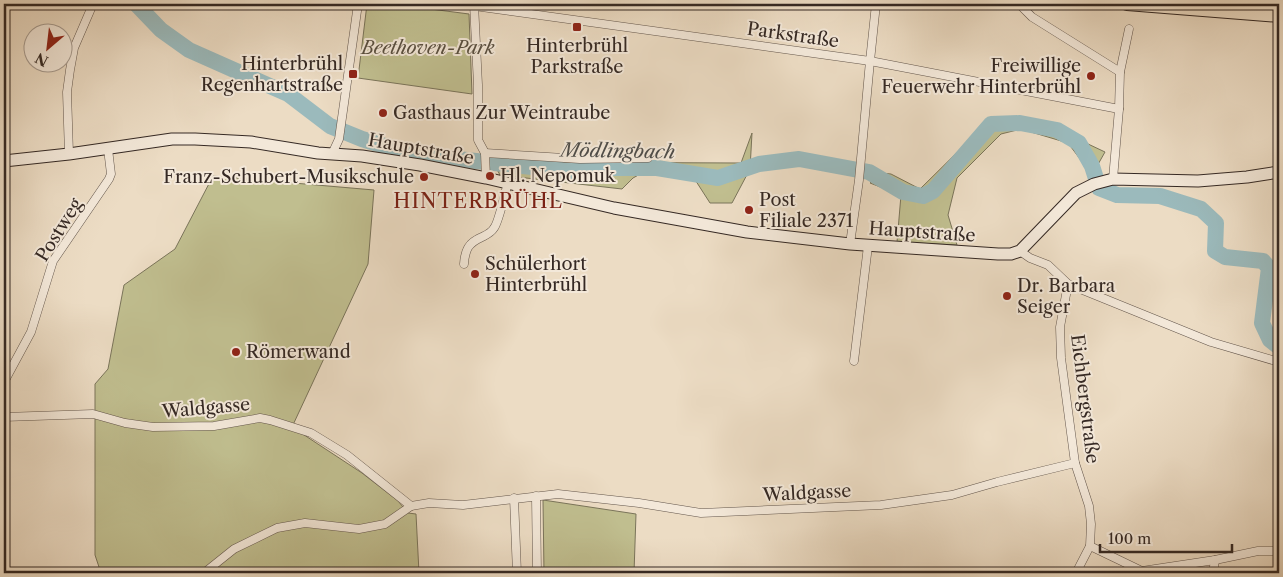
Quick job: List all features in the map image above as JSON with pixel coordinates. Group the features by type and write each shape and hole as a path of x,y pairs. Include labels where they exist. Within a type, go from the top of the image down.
{"main road":[{"path":"1127,4 1279,16"},
{"name":"Hauptstraße","path":"4,160 70,154 172,139 196,138 251,142 486,174 508,183 614,208 738,230 868,246 998,254 1012,254 1020,251"},
{"path":"1020,251 1076,193 1103,181 1198,180 1247,177 1279,172"}],"street":[{"path":"70,154 67,92 70,70 74,48 93,4"},
{"path":"332,154 339,139 358,4"},
{"name":"Parkstraße","path":"460,4 870,61 1119,109"},
{"path":"850,244 859,180 876,4"},
{"path":"1018,4 1032,17 1120,72"},
{"path":"474,5 478,85 478,140 485,156 486,174"},
{"path":"1103,181 1119,109 1120,72 1129,29"},
{"name":"Postweg","path":"4,382 30,332 53,261 109,179 111,174 108,149"},
{"path":"485,156 580,159 648,158"},
{"path":"464,264 468,246 495,228 508,183"},
{"path":"854,361 868,246"},
{"path":"1020,251 1030,258 1048,265 1068,284 1211,342 1279,362"},
{"name":"Eichbergstraße","path":"1068,284 1060,327 1061,358 1076,463 1089,506 1092,524 1090,546 1076,573"},
{"name":"Waldgasse","path":"4,417 93,414 126,423 153,427 214,426 260,418 270,420 311,433 355,461 411,506 429,503 463,505 558,494 638,503 701,513 881,505 952,495 1076,463"},
{"path":"536,496 537,573"},
{"path":"514,498 517,573"},
{"path":"204,573 234,549 277,528 305,523 358,528 385,524 411,506"},
{"path":"1090,546 1142,571 1215,560 1258,551 1279,551"},
{"path":"1213,573 1215,560"}],"green space":[{"name":"Beethoven-Park","path":"367,4 392,4 469,14 472,94 358,78"},
{"path":"989,121 1029,126 1069,135 1105,152 1092,175 1068,143 1021,129 1001,134 957,178 948,215 957,245 897,242 901,195 870,183 880,173 891,174 920,189"},
{"path":"752,133 750,169 732,203 710,203 692,175 651,168 633,178 622,189 500,175 493,162 741,163"},
{"path":"213,176 374,190 368,264 292,427 362,473 398,501 408,513 416,514 419,573 101,573 95,555 95,384 108,369 124,285 175,249"},
{"path":"543,500 636,514 634,573 544,573"}],"waterway":[{"name":"Mödlingbach","path":"136,4 161,30 189,50 288,94 330,126 362,139 410,154 570,171 606,168 657,168 718,178 759,164 799,159 869,172 903,192 923,196 933,191 991,124 1020,123 1057,130 1079,143 1092,166 1099,188 1117,195 1160,196 1201,209 1216,223 1215,251 1225,257 1263,261 1269,268 1262,323 1270,340 1279,347"}],"place":[{"name":"Hinterbrühl Parkstraße","path":"577,27"},
{"name":"Hinterbrühl Regenhartstraße","path":"353,74"},
{"name":"Freiwillige Feuerwehr Hinterbrühl","path":"1091,76"},
{"name":"Gasthaus Zur Weintraube","path":"383,113"},
{"name":"Hl. Nepomuk","path":"490,176"},
{"name":"Franz-Schubert-Musikschule","path":"424,177"},
{"name":"Post Filiale 2371","path":"749,210"},
{"name":"Schülerhort Hinterbrühl","path":"475,274"},
{"name":"Dr. Barbara Seiger","path":"1007,296"},
{"name":"Römerwand","path":"236,352"}],"district":[{"name":"HINTERBRÜHL","path":"478,201"}]}
